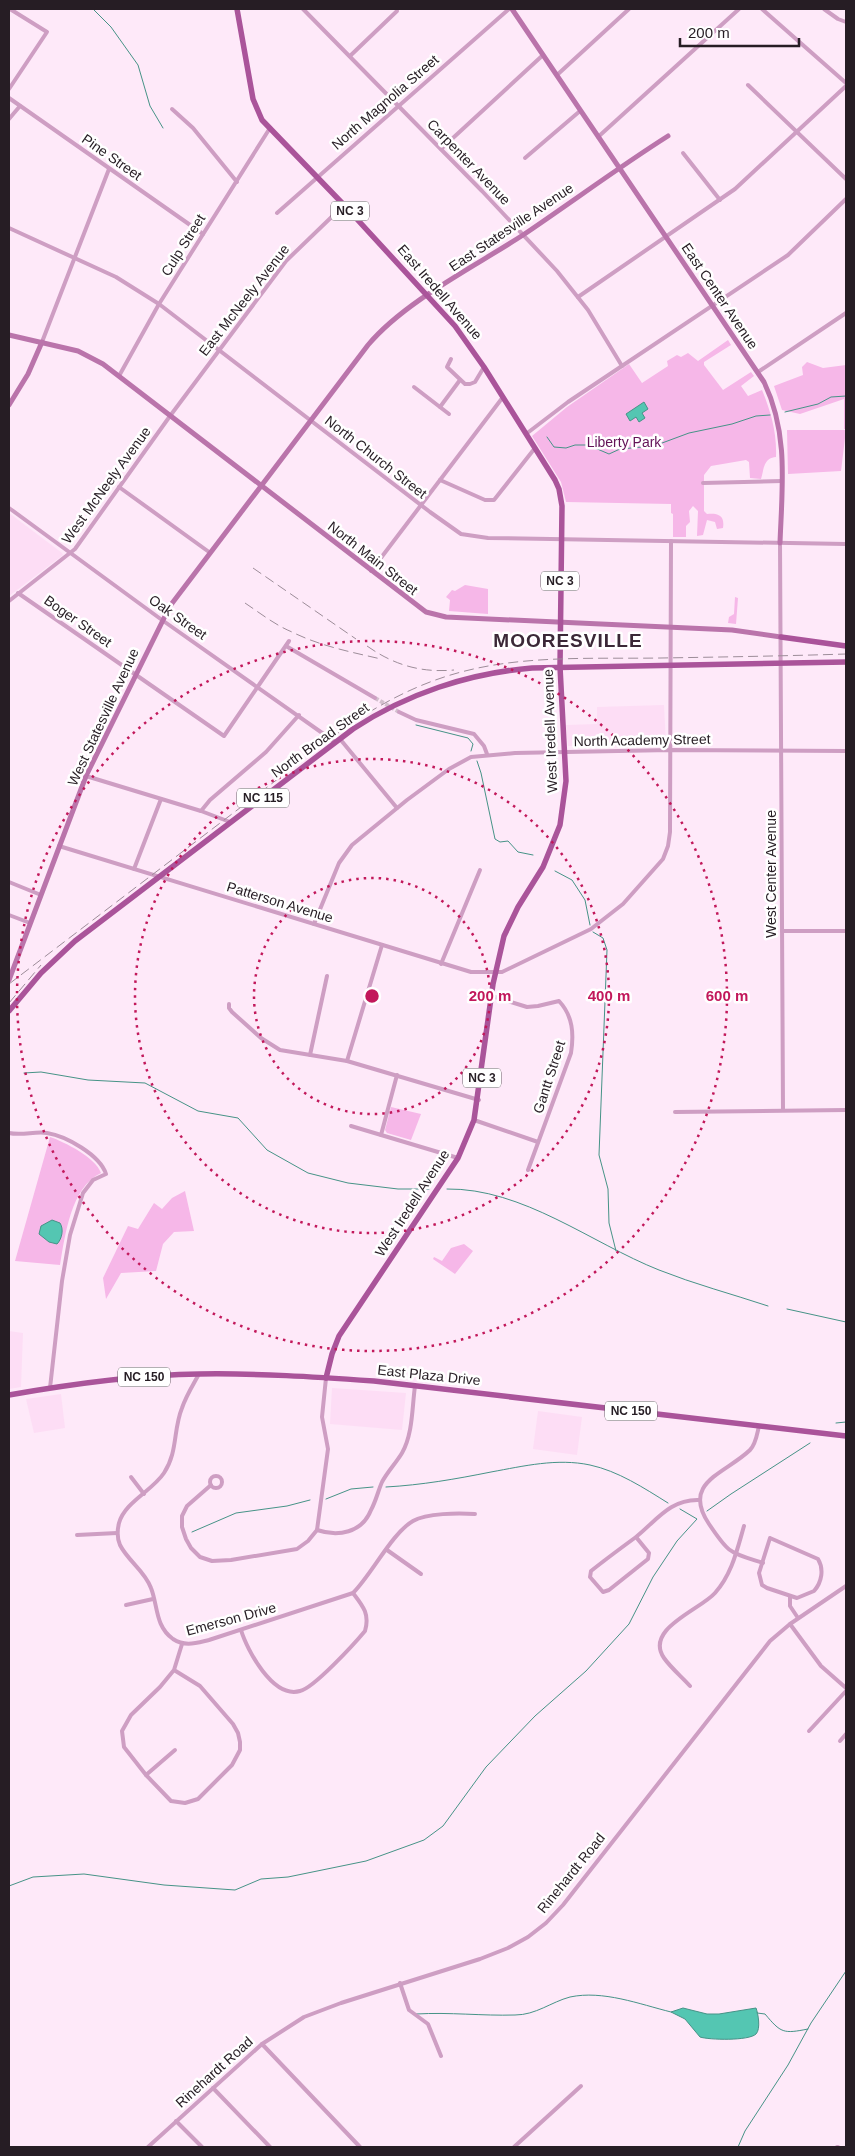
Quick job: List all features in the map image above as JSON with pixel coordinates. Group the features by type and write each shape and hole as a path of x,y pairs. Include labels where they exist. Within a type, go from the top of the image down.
{"main road":[{"name":"East Iredell Avenue","path":"237,9 253,99 259,115 429,295 468,341 559,489 562,506 560,622"},
{"name":"West Iredell Avenue","path":"326,1378 339,1336 458,1158 474,1120 479,1100 495,973 504,936 510,921 543,867 560,825 566,781 560,667 560,622"},
{"path":"781,637 846,646"},
{"name":"NC 115","path":"781,663 846,662"},
{"name":"North Broad Street","path":"9,1011 41,973 75,941 338,740 386,709 473,677 500,671 560,667 781,663"},
{"name":"East Plaza Drive","path":"9,1395 120,1378 199,1374 326,1378 415,1386 846,1436"}],"street":[{"path":"9,89 47,32 10,9"},
{"name":"Carpenter Avenue","path":"303,9 523,234 578,298 622,366"},
{"name":"East Center Avenue","path":"510,9 557,75 758,372 769,393 780,426 782,441 781,637"},
{"name":"North Magnolia Street","path":"278,213 510,9"},
{"path":"557,75 629,9"},
{"path":"598,137 738,9"},
{"path":"578,298 735,189 846,85 762,9"},
{"path":"824,9 846,22"},
{"path":"350,56 397,11"},
{"path":"441,149 543,55"},
{"path":"748,85 846,179"},
{"name":"Pine Street","path":"9,98 203,234"},
{"path":"9,119 20,106"},
{"path":"172,110 193,128 237,182"},
{"path":"525,158 580,110"},
{"name":"Culp Street","path":"119,376 159,304 270,128"},
{"name":"East Statesville Avenue","path":"260,486 378,332 429,295 668,136"},
{"path":"684,152 720,200"},
{"path":"9,405 28,374 42,342 109,169"},
{"path":"526,434 622,366 788,255 846,199"},
{"name":"East McNeely Avenue","path":"170,416 286,261 344,205"},
{"name":"North Church Street","path":"9,228 116,277 159,304 455,531 470,536 561,540 846,544"},
{"path":"758,372 846,312"},
{"name":"North Main Street","path":"9,335 91,356 417,607 436,616 732,630 781,637"},
{"path":"451,359 446,368 460,380 470,384 474,382 484,367"},
{"path":"440,407 460,380"},
{"path":"414,387 449,414"},
{"path":"371,571 503,397"},
{"name":"West McNeely Avenue","path":"9,601 71,553 170,416"},
{"path":"440,480 485,500 494,500 535,448"},
{"path":"703,483 782,480"},
{"name":"West Statesville Avenue","path":"9,978 86,776 162,620 176,596 260,486"},
{"path":"119,487 209,552"},
{"name":"Oak Street","path":"9,508 162,620 338,740 397,808"},
{"path":"495,973 502,972 598,924 619,908 657,866 668,846 670,832 671,541"},
{"name":"Boger Street","path":"18,593 224,736 258,686"},
{"name":"West Center Avenue","path":"781,637 784,1110"},
{"path":"258,686 289,641"},
{"path":"286,646 375,698"},
{"path":"399,712 416,720 474,734 484,746 487,754"},
{"path":"202,811 210,800 226,785 266,752 299,715"},
{"name":"North Academy Street","path":"314,924 339,862 361,837 397,808 462,761 471,757 487,754 670,750 846,752"},
{"path":"86,776 202,811 230,822"},
{"path":"134,870 161,799"},
{"name":"Patterson Avenue","path":"59,846 441,964 471,972 495,973"},
{"path":"441,964 480,870"},
{"path":"9,882 41,895"},
{"path":"9,915 30,923"},
{"path":"782,931 846,931"},
{"path":"347,1061 382,945"},
{"path":"310,1055 327,976"},
{"name":"Gantt Street","path":"492,996 527,1007 559,1001 571,1020 573,1036 571,1053 528,1170"},
{"path":"229,1004 232,1012 270,1044 291,1053 347,1061 479,1100"},
{"path":"381,1135 398,1075"},
{"path":"675,1112 846,1110"},
{"path":"474,1120 538,1142"},
{"path":"351,1126 458,1158"},
{"path":"9,1134 45,1133 64,1138 97,1158 106,1174 92,1180 83,1193 70,1235 62,1280 50,1388"},
{"path":"77,1536 117,1534 121,1517 156,1482 170,1462 174,1451 181,1408 199,1374"},
{"name":"West Iredell Avenue","path":"317,1530 328,1448 322,1417 326,1378"},
{"path":"211,1485 188,1506 182,1516 182,1527 191,1548 200,1557 212,1561 231,1560 297,1549 308,1542 317,1530 338,1534 354,1530 368,1516 386,1475 402,1453 408,1438 415,1386"},
{"path":"759,1426 757,1438 750,1450 710,1480 703,1488 699,1500 702,1514 723,1545 736,1554 763,1562"},
{"path":"130,1477 144,1494"},
{"path":"636,1537 648,1553 648,1559 609,1590 603,1592 590,1577 591,1571 636,1537 672,1506 699,1500"},
{"path":"241,1630 252,1657 274,1682 290,1692 303,1691 365,1631 368,1623 367,1614 353,1593 366,1579 400,1532 415,1520 442,1515 475,1514"},
{"path":"690,1686 662,1654 659,1645 662,1634 704,1603 728,1575 744,1526"},
{"name":"Emerson Drive","path":"117,1534 125,1552 152,1589 158,1620 162,1628 174,1640 182,1644 189,1644 241,1630 353,1593"},
{"path":"770,1538 818,1559 822,1570 817,1587 804,1597 790,1597 762,1585 759,1573 770,1538"},
{"path":"387,1550 421,1574"},
{"name":"Rinehardt Road","path":"148,2147 262,2044 316,2011 480,1959 508,1948 528,1937 546,1923 563,1905 770,1641 798,1618 846,1586"},
{"path":"790,1597 790,1606 798,1618"},
{"path":"126,1606 153,1600"},
{"path":"790,1624 821,1666 846,1690 808,1731"},
{"path":"174,1670 195,1681 233,1724 238,1733 240,1750 232,1765 198,1799 185,1803 178,1803 165,1796 146,1775 124,1747 122,1731 131,1715 160,1687 174,1670 182,1644"},
{"path":"840,1741 846,1734"},
{"path":"146,1775 175,1750"},
{"path":"400,1983 409,2010 428,2024 441,2056"},
{"path":"262,2044 360,2147"},
{"path":"514,2147 581,2086"},
{"path":"213,2088 270,2147"},
{"path":"176,2121 202,2147"}],"shaded area":[{"path":"644,402 648,409 642,413 645,418 639,422 636,417 630,421 626,414"},
{"path":"9,513 63,555 9,596"},
{"path":"664,705 666,745 568,746 566,725 597,724 597,707"},
{"path":"52,1220 60,1223 62,1228 61,1237 57,1244 49,1242 39,1234 41,1226"},
{"path":"9,1331 23,1333 21,1387 9,1389"},
{"path":"332,1388 406,1393 402,1430 330,1424"},
{"path":"61,1394 65,1428 34,1433 26,1399"},
{"path":"538,1411 582,1417 577,1455 533,1449"},
{"path":"683,2008 707,2014 719,2014 756,2008 759,2021 758,2032 752,2036 738,2039 700,2037 685,2019 671,2012"}],"green space":[{"name":"Liberty Park","path":"728,340 731,345 704,362 704,365 723,390 751,372 754,376 741,386 748,396 762,390 773,423 776,457 766,462 761,479 750,478 749,462 746,460 711,466 704,475 704,511 707,514 720,516 723,520 723,528 717,529 715,522 707,520 703,535 697,536 698,511 693,506 689,511 690,522 686,526 686,537 673,537 671,504 566,502 561,482 532,436 567,407 629,364 642,383 668,366 667,361 677,355 681,357 688,353 698,361"},
{"path":"807,362 823,368 846,365 846,429 844,429 844,399 800,414 782,410 774,386 803,375 802,367"},
{"path":"787,430 846,430 841,471 788,474"},
{"path":"465,585 488,589 488,614 449,611 450,600 446,597 452,590 455,591"},
{"path":"735,597 738,598 736,624 728,623 729,617 734,614"},
{"path":"391,1107 421,1114 411,1140 387,1133 385,1130"},
{"path":"50,1137 87,1156 101,1173 91,1180 76,1200 67,1226 60,1265 15,1261"},
{"path":"185,1191 194,1231 174,1232 163,1244 156,1271 121,1273 106,1299 103,1278 128,1226 138,1229 154,1203 162,1209 172,1198"},
{"path":"464,1244 473,1251 455,1274 433,1259 434,1257 442,1261 451,1248"}],"waterway":[{"path":"93,9 111,27 138,65 150,106 163,128"},
{"path":"785,412 818,404 831,397 846,396"},
{"path":"547,437 554,447 566,448 575,445 588,445 609,454 620,449 654,446 689,433 732,424 756,416 770,415"},
{"path":"416,725 468,738 473,744 471,751"},
{"path":"477,761 495,839 500,842 508,841 518,852 533,855"},
{"path":"555,871 572,880 585,900 590,925"},
{"path":"593,932 603,938 607,950 599,1155 608,1189 609,1223 616,1251"},
{"path":"24,1073 41,1072 88,1080 145,1083 198,1111 238,1118 267,1150 308,1173 348,1183 398,1189 429,1189"},
{"path":"447,1189 475,1191 503,1197 556,1219 633,1259 659,1270 768,1306"},
{"path":"787,1309 846,1322"},
{"path":"836,1423 846,1422"},
{"path":"707,1511 810,1443"},
{"path":"386,1487 439,1481 528,1465 565,1462 590,1465 611,1471 668,1503"},
{"path":"326,1499 351,1489 373,1487"},
{"path":"192,1532 236,1513 287,1506 310,1500"},
{"path":"9,1886 33,1877 84,1874 164,1885 235,1890 261,1879 288,1877 366,1861 424,1840 443,1826 486,1767 535,1716 586,1671 629,1624 653,1577 677,1541 697,1519 680,1509"},
{"path":"738,2147 745,2131 788,2065 811,2023 846,1971"},
{"path":"416,2014 523,2014 537,2011 563,1999 583,1995 621,1999 671,2012"},
{"path":"757,2013 765,2014 775,2025 783,2030 808,2029"}],"tunnel":[{"path":"375,698 399,712"}],"railway":[{"path":"253,568 356,639"},
{"path":"245,603 268,619 303,637 336,648 381,659"},
{"path":"367,646 387,658 408,666 430,670 454,670"},
{"path":"9,984 346,727 388,701 433,681 489,666 538,660 846,654"},
{"path":"9,1003 41,965"}],"district":[{"name":"MOORESVILLE","path":"568,640"}]}
